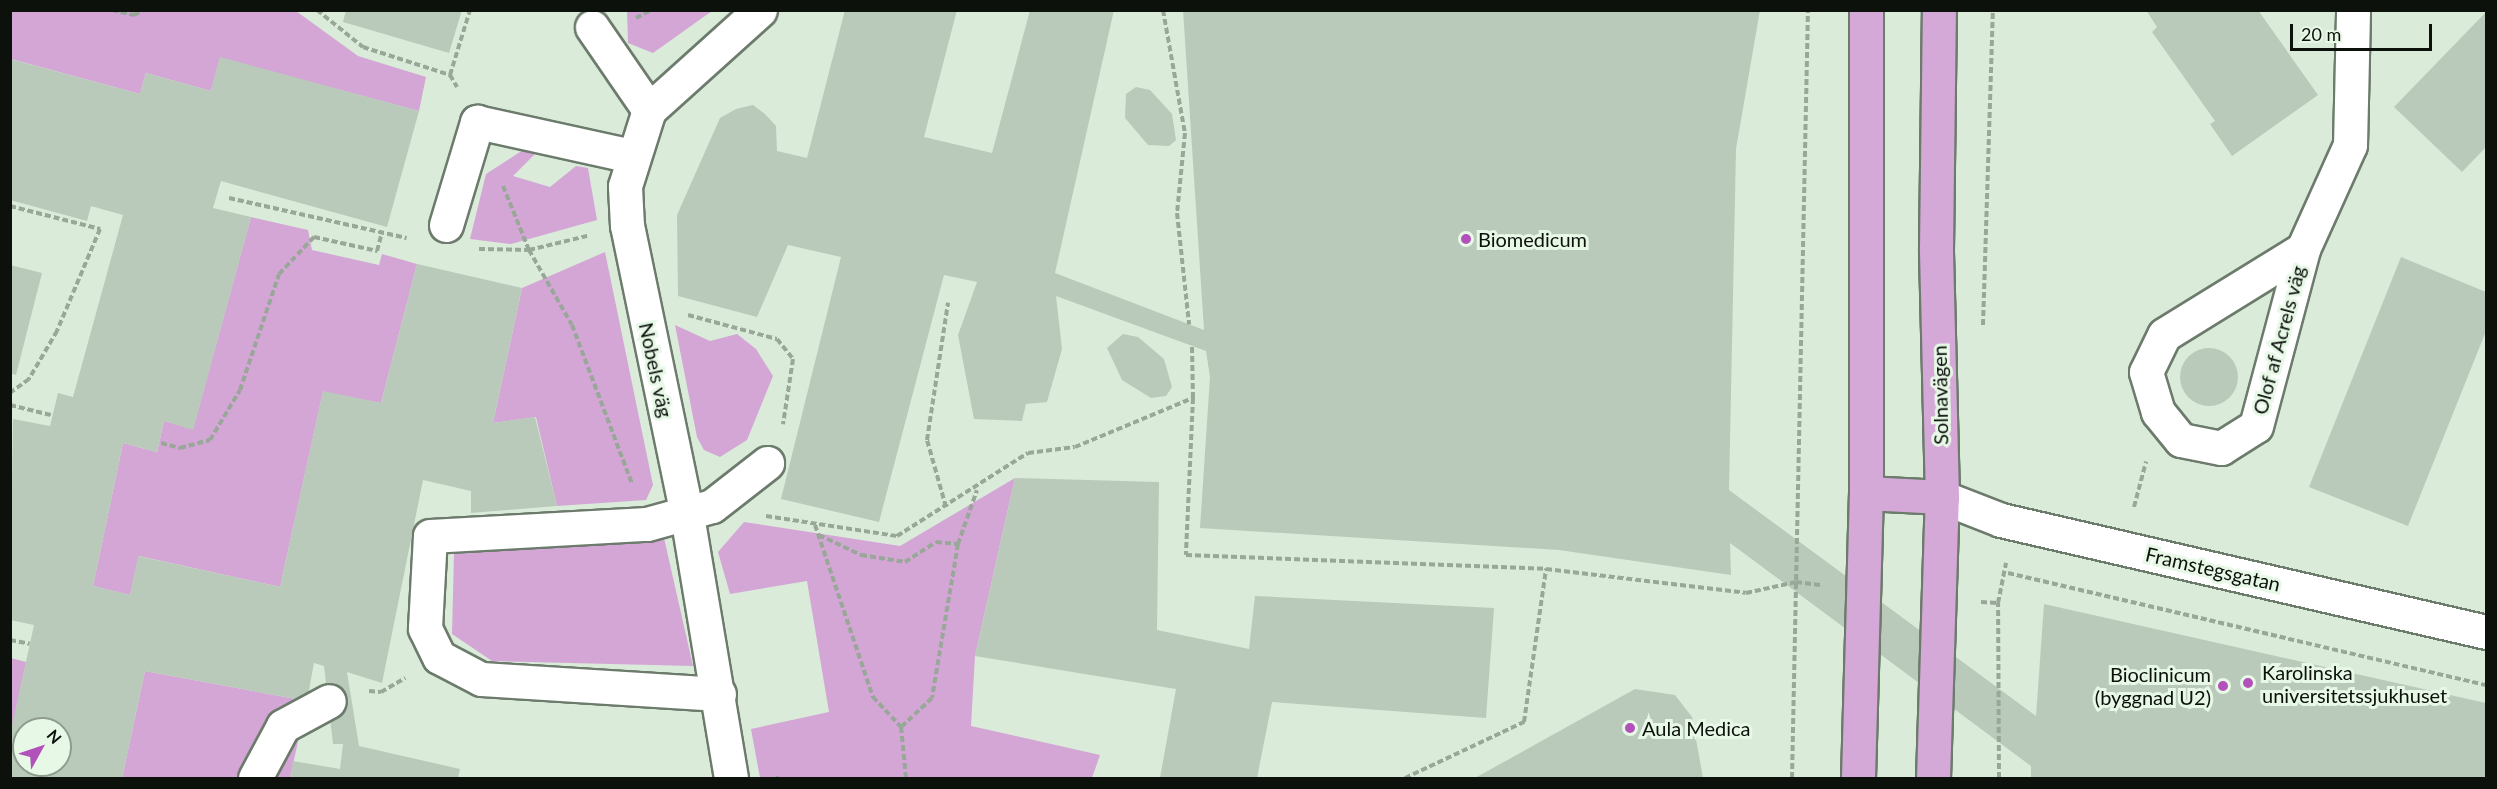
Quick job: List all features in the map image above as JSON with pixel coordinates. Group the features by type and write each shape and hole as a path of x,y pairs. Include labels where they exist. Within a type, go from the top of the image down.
{"main road":[{"path":"1858,778 1866,493 1866,10"},
{"name":"Solnavägen","path":"1933,778 1942,497 1936,249 1939,10"},
{"path":"1866,493 1942,497"}],"street":[{"name":"Nobels väg","path":"731,778 719,694 699,511 641,302 627,226 625,186 632,156 648,110 760,10"},
{"name":"Olof af Acrels väg","path":"2303,249 2164,335 2146,372 2158,412 2181,440 2221,448 2256,426 2303,249 2350,145 2353,10"},
{"path":"592,27 648,110"},
{"path":"446,225 477,122 632,156"},
{"path":"719,694 481,679 439,657 425,628 430,536 647,524 699,511 767,463"},
{"name":"Framstegsgatan","path":"1942,497 2001,520 2487,632"},
{"path":"255,778 283,726 329,701"}],"path":[{"path":"112,10 135,15 143,10"},
{"path":"317,10 363,47 450,75 477,122"},
{"path":"450,75 470,10"},
{"path":"1163,10 1185,133 1177,213 1189,324"},
{"path":"1792,778 1808,10"},
{"path":"1982,338 1994,10"},
{"path":"10,206 100,230 57,331 29,379 10,393"},
{"path":"161,443 180,448 210,440 240,390 279,274 314,237 377,251 381,237"},
{"path":"529,250 572,325 647,524"},
{"path":"641,302 777,339 793,359 789,409 767,463"},
{"path":"946,507 927,440 948,303"},
{"path":"1192,347 1186,555 1546,569 1746,593 1796,582"},
{"path":"699,511 897,536 977,489 1028,453 1075,447 1192,398"},
{"path":"10,405 51,415"},
{"path":"2123,548 2158,412"},
{"path":"901,727 932,698 958,544 977,489"},
{"path":"815,525 873,697 901,727 906,778"},
{"path":"819,535 861,555 905,562 936,542 958,544"},
{"path":"1405,778 1524,722 1546,569"},
{"path":"1999,778 1998,603 2008,573 2487,685"},
{"path":"10,640 30,644"},
{"path":"364,690 381,692"}],"shaded area":[{"path":"627,10 712,11 653,53 628,43"},
{"path":"10,11 296,11 358,56 426,77 419,111 220,58 211,91 146,73 140,94 11,59"},
{"path":"523,150 535,154 513,176 550,187 576,166 588,168 597,220 511,244 470,239 486,174"},
{"path":"251,217 308,230 312,250 379,265 382,254 417,264 381,403 323,392 280,587 139,556 130,595 93,586 123,443 157,452 164,421 193,429"},
{"path":"605,252 653,485 646,500 557,506 536,417 493,423 522,288"},
{"path":"675,325 710,341 737,334 756,349 773,376 747,440 720,457 704,450 697,437"},
{"path":"1015,478 975,656 971,726 1100,755 1092,778 760,778 751,729 829,712 807,581 730,594 718,552 744,522 900,546"},
{"path":"664,538 693,666 492,661 452,634 454,554"},
{"path":"11,658 26,662 15,717 12,717 11,735"},
{"path":"145,671 307,701 290,778 122,778"}],"building":[{"path":"346,10 462,10 449,53 343,22"},
{"path":"845,10 957,10 924,137 992,153 1030,10 1114,10 1055,273 1204,330 1183,10 1760,10 1736,149 1729,490 2036,716 2044,604 2486,703 2486,778 2031,778 2031,766 1730,543 1731,575 1559,550 1200,528 1210,377 1206,351 1056,296 1062,349 1047,402 1026,404 1022,421 974,419 958,335 977,282 944,275 879,522 781,499 841,257 788,245 757,317 678,296 677,215 720,118 736,109 753,105 776,126 777,151 807,158"},
{"path":"2146,10 2258,10 2318,95 2232,156 2210,124 2215,121 2152,32 2157,27"},
{"path":"2486,12 2486,147 2462,172 2394,107"},
{"path":"220,57 419,111 387,227 221,181 213,208 251,217 193,430 164,421 157,452 123,443 93,586 130,595 138,556 280,587 323,391 381,403 417,264 522,288 493,423 535,417 557,506 471,513 471,491 423,480 382,683 347,672 359,746 460,769 458,778 290,778 293,761 340,769 343,744 333,744 324,666 314,663 307,701 145,671 122,778 10,778 12,726 12,777 72,777 72,717 14,717 34,625 10,620 13,419 50,426 58,393 73,397 123,215 91,206 87,221 10,200 10,59 140,94 146,73 211,91"},
{"path":"1136,87 1150,90 1172,114 1176,140 1169,146 1148,145 1125,118 1126,94"},
{"path":"2401,257 2486,292 2486,331 2408,526 2309,487"},
{"path":"10,265 42,273 16,375 10,373"},
{"path":"1123,334 1138,337 1164,359 1172,387 1166,396 1151,398 1122,380 1107,348"},
{"path":"2203,348 2215,348 2230,356 2238,371 2238,383 2230,398 2215,406 2203,406 2188,398 2180,383 2180,371 2188,356"},
{"path":"1015,478 1159,482 1157,630 1249,649 1255,596 1494,608 1486,718 1272,702 1257,778 1160,778 1176,689 975,656"},
{"name":"Aula Medica","path":"1635,689 1675,695 1692,717 1703,778 1475,778"}],"place":[{"name":"Biomedicum","path":"1466,239"},
{"name":"Karolinska universitetssjukhuset","path":"2248,683"},
{"name":"Bioclinicum (byggnad U2)","path":"2223,686"},
{"name":"Aula Medica","path":"1630,728"}]}
